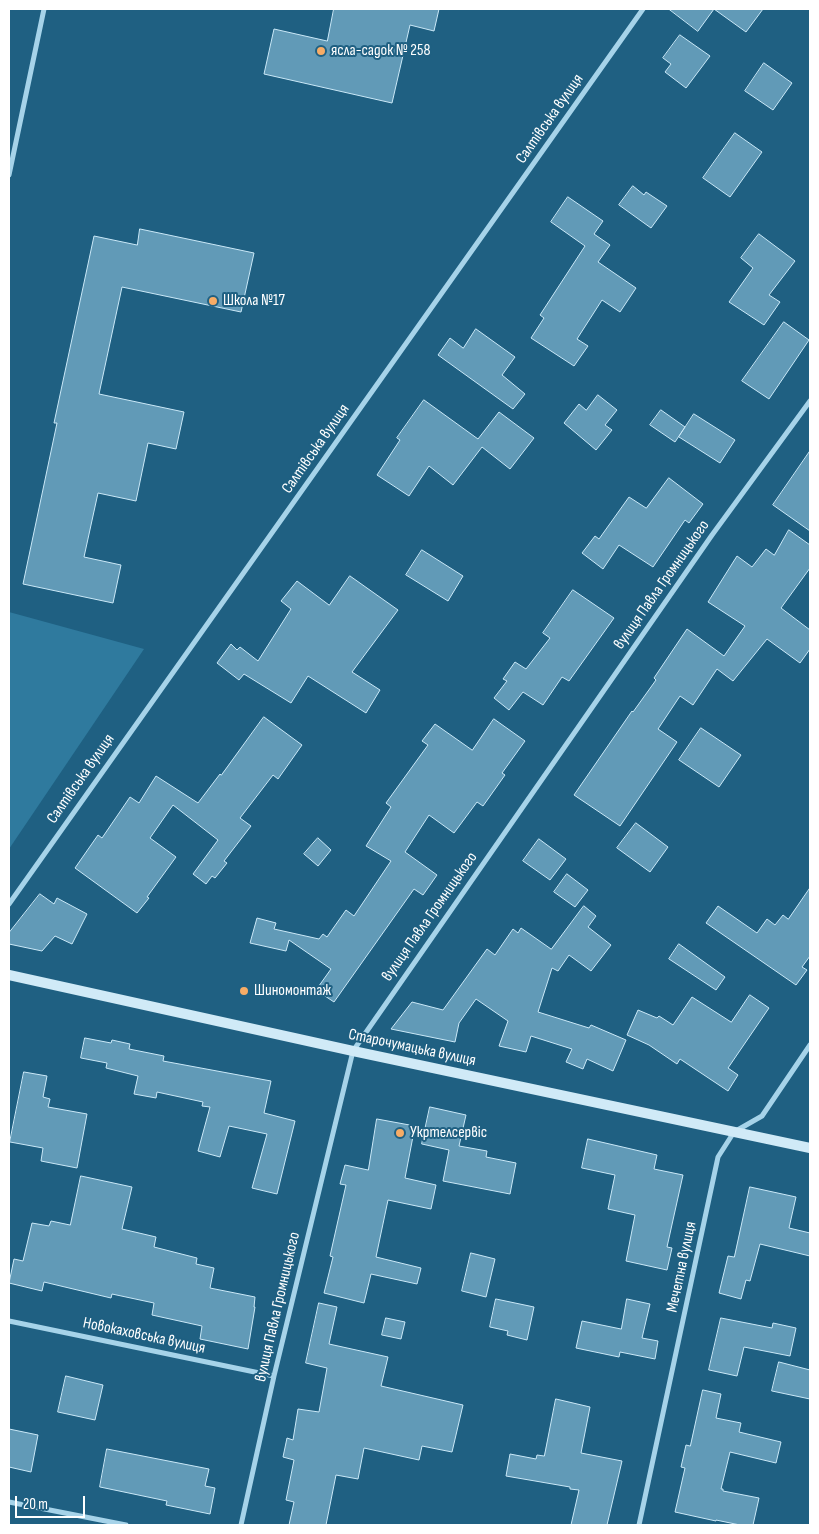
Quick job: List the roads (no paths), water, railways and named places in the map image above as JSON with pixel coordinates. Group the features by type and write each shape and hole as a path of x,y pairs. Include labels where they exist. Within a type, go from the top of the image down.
{"street":[{"path":"9,175 44,9"},
{"name":"Салтівська вулиця","path":"9,904 643,9"},
{"name":"вулиця Павла Громницького","path":"241,1525 274,1376 352,1051 712,535 810,401"},
{"name":"Старочумацька вулиця","path":"9,975 352,1051 810,1148"},
{"name":"Мечетна вулиця","path":"638,1525 718,1157 734,1132 762,1116 810,1045"},
{"name":"Новокаховська вулиця","path":"9,1321 274,1376"},
{"path":"9,1502 126,1525"}],"place":[{"name":"ясла-садок № 258","path":"321,51"},
{"name":"Школа №17","path":"213,301"},
{"name":"Шиномонтаж","path":"244,991"},
{"name":"Укртелсервіс","path":"400,1133"}]}
